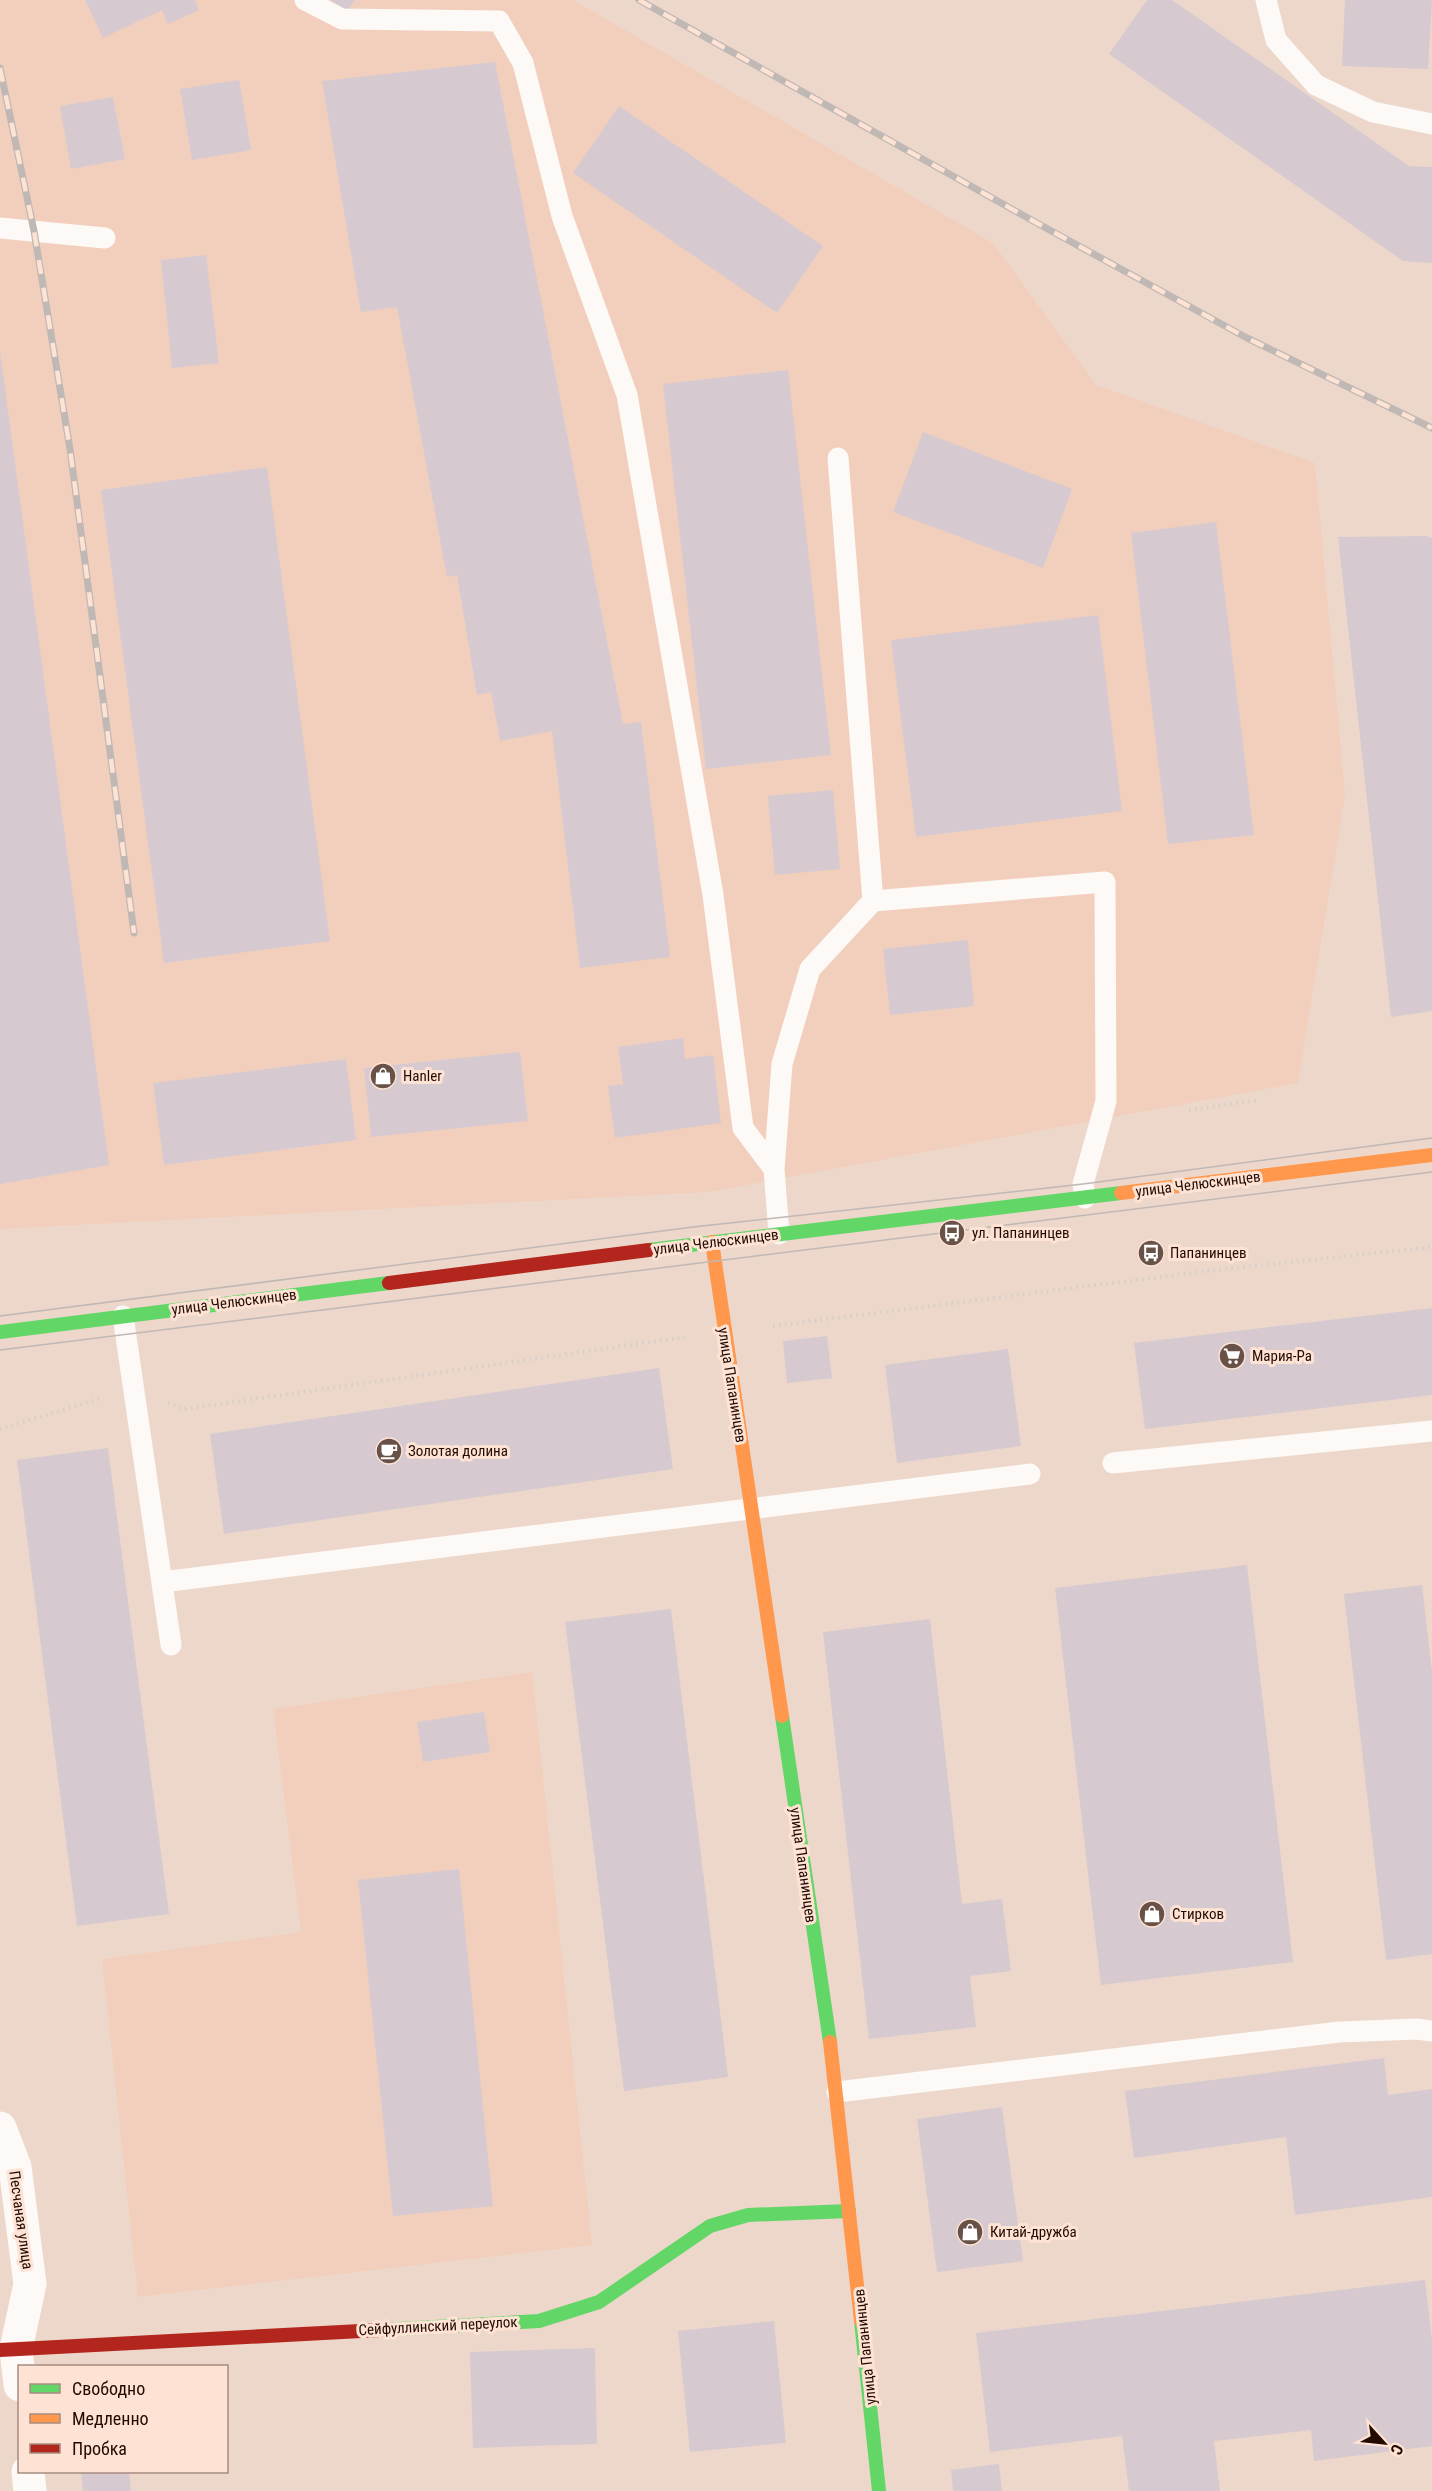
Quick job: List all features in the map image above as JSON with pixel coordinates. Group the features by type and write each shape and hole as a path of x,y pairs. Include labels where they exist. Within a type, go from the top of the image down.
{"street":[{"name":"улица Челюскинцев","path":"0,1332 712,1242 1432,1155"},
{"name":"улица Папанинцев","path":"712,1242 837,2092 879,2491"},
{"name":"Песчаная улица","path":"0,2128 15,2167 30,2284 8,2350 18,2379"},
{"name":"Сейфуллинский переулок","path":"8,2350 539,2321 599,2302 710,2226 748,2215 849,2211"},
{"path":"28,2473 30,2491"}],"lane":[{"path":"305,0 342,19 499,21 523,63 562,216 627,395 713,895 742,1128 774,1169"},
{"path":"1266,0 1276,40 1316,85 1373,112 1432,124"},
{"path":"0,228 105,238"},
{"path":"838,458 873,901"},
{"path":"779,1234 774,1169 782,1064 810,969 873,901 1105,882 1107,1101 1083,1184 1085,1198"},
{"path":"123,1316 171,1645"},
{"path":"1113,1463 1432,1431"},
{"path":"162,1582 1030,1474"},
{"path":"837,2092 1339,2032 1417,2028 1432,2031"}],"path":[{"path":"1189,1110 1259,1100"},
{"path":"773,1326 1207,1271 1432,1247"},
{"path":"0,1429 134,1388 184,1410 692,1336"}],"shaded area":[{"path":"0,0 573,0 993,243 1096,385 1315,463 1345,795 1298,1083 708,1192 0,1229"},
{"path":"532,1672 592,2245 138,2297 102,1959 301,1932 273,1709"}],"building":[{"path":"85,0 195,0 199,10 168,24 162,10 103,38"},
{"path":"330,0 355,0 346,12"},
{"path":"1147,0 1172,0 1409,166 1432,167 1432,263 1403,261 1109,54"},
{"path":"1345,0 1432,0 1428,69 1342,66"},
{"path":"495,62 623,724 641,722 670,957 580,968 552,731 500,741 491,692 477,695 457,575 447,577 397,307 361,312 322,81"},
{"path":"239,80 251,150 192,160 180,89"},
{"path":"113,97 125,159 71,169 60,106"},
{"path":"619,106 823,246 777,313 573,173"},
{"path":"206,255 219,363 172,368 161,260"},
{"path":"0,351 109,1165 0,1184"},
{"path":"788,370 831,755 706,769 663,384"},
{"path":"923,432 1072,489 1043,568 893,512"},
{"path":"267,467 330,941 164,963 101,490"},
{"path":"1216,522 1254,835 1168,844 1131,533"},
{"path":"1426,536 1432,538 1432,1011 1391,1017 1338,537"},
{"path":"1098,615 1122,811 916,837 891,640"},
{"path":"833,790 840,869 775,875 768,796"},
{"path":"968,940 974,1006 890,1015 883,949"},
{"path":"683,1038 685,1059 713,1055 721,1123 615,1138 608,1086 623,1084 618,1047"},
{"path":"520,1052 528,1121 371,1137 364,1068"},
{"path":"346,1059 356,1140 164,1165 153,1083"},
{"path":"1432,1308 1432,1395 1145,1429 1134,1343"},
{"path":"827,1336 832,1378 787,1383 783,1341"},
{"path":"1008,1349 1021,1446 897,1463 885,1365"},
{"path":"659,1368 673,1469 224,1534 210,1434"},
{"path":"108,1448 169,1914 77,1926 17,1460"},
{"path":"1247,1565 1293,1962 1101,1985 1055,1588"},
{"path":"1422,1585 1432,1672 1432,1954 1386,1960 1344,1594"},
{"path":"671,1609 728,2077 624,2091 565,1622"},
{"path":"930,1619 962,1904 1002,1899 1011,1971 970,1976 976,2027 869,2039 823,1632"},
{"path":"484,1712 490,1752 423,1762 417,1722"},
{"path":"459,1869 493,2206 393,2216 358,1880"},
{"path":"1384,2058 1388,2095 1432,2089 1432,2197 1295,2215 1286,2137 1134,2158 1125,2091"},
{"path":"1002,2107 1023,2261 937,2272 917,2119"},
{"path":"1425,2280 1432,2340 1432,2446 1314,2461 1311,2430 1214,2441 1220,2491 1129,2491 1122,2436 990,2452 976,2333"},
{"path":"774,2321 786,2443 690,2452 678,2331"},
{"path":"595,2348 597,2444 473,2448 470,2352"},
{"path":"999,2464 1002,2491 953,2491 951,2470"},
{"path":"81,2473 129,2473 131,2491 83,2491"}],"tram line":[{"path":"0,1316 693,1227 1083,1184 1432,1138"},
{"path":"0,1350 1432,1172"}],"railway":[{"path":"639,0 1247,338 1432,428"},
{"path":"0,68 34,231 70,449 134,933"}],"traffic: fast":[{"path":"649,1250 1121,1193"},
{"path":"0,1332 389,1283"},
{"path":"782,1716 830,2042"},
{"path":"380,2330 539,2321 599,2302 710,2226 748,2215 849,2211"},
{"path":"861,2321 879,2491"}],"traffic: slow":[{"path":"1121,1193 1432,1155"},
{"path":"712,1242 782,1716"},
{"path":"830,2042 861,2321"}],"traffic: jam":[{"path":"389,1283 649,1250"},
{"path":"0,2350 380,2330"}],"place":[{"name":"Hanler","path":"383,1076"},
{"name":"ул. Папанинцев","path":"952,1233"},
{"name":"Папанинцев","path":"1151,1253"},
{"name":"Мария-Ра","path":"1232,1356"},
{"name":"Золотая долина","path":"389,1451"},
{"name":"Стирков","path":"1152,1914"},
{"name":"Китай-дружба","path":"970,2232"}]}
